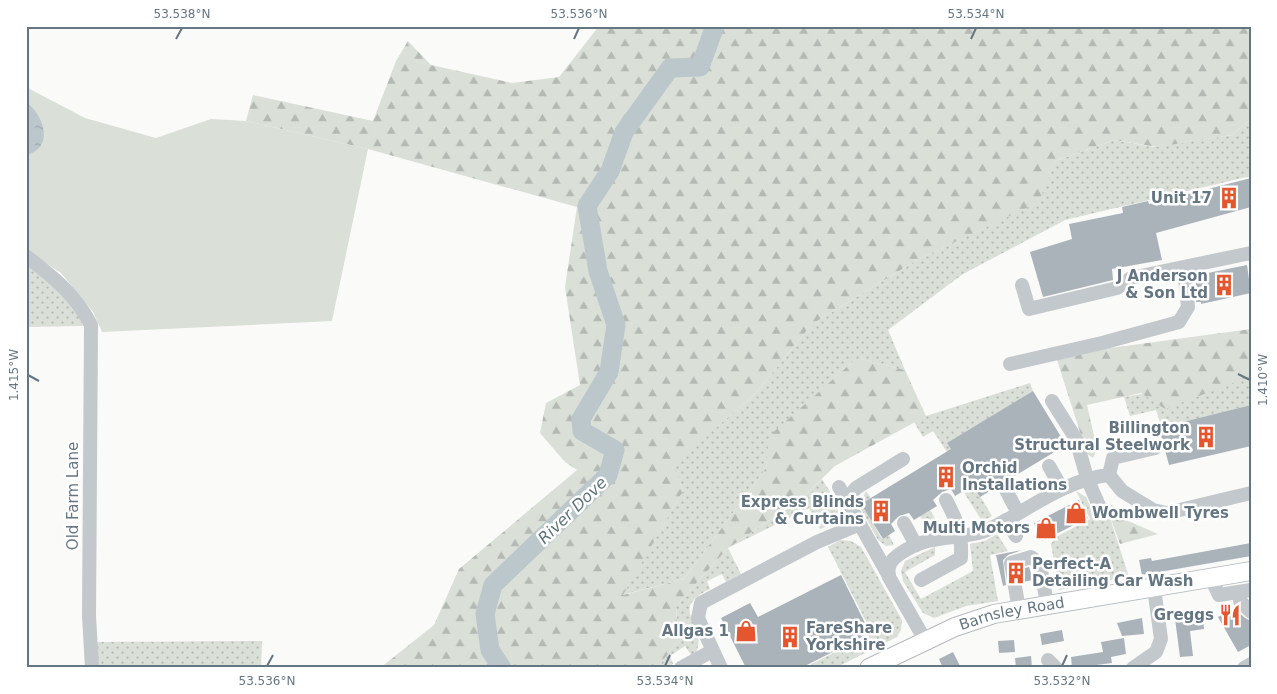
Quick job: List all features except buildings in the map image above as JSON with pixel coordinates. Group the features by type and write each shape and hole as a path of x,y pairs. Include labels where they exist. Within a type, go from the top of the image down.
{"main road":[{"name":"Barnsley Road","path":"869,668 925,640 975,620 1047,604 1251,571"}],"street":[{"path":"1022,286 1029,309 1117,288 1132,278 1251,253"},
{"name":"Old Farm Lane","path":"26,256 54,277 82,307 90,325 88,616 92,668"},
{"path":"1010,364 1102,343 1180,322 1188,307 1184,268"},
{"path":"1052,401 1076,439 1087,478 1100,508"},
{"path":"1109,476 1113,458 1155,448"},
{"path":"903,460 856,488 842,494 925,640"},
{"path":"1048,466 1062,489"},
{"path":"889,577 887,568 890,562 916,545 933,538 983,532 1062,489 1087,478 1109,476"},
{"path":"1109,476 1122,492 1153,510 1167,513 1251,493"},
{"path":"1006,490 1018,513"},
{"path":"921,580 961,558 962,536 958,523 946,500"},
{"path":"1006,520 1016,536"},
{"path":"904,523 916,545"},
{"path":"721,668 698,618 701,603 817,542 860,524"},
{"path":"1019,610 1011,562 1031,557 1040,564 1047,604"},
{"path":"1210,578 1219,595 1226,600 1246,600 1251,612"},
{"path":"1133,668 1156,652 1161,639 1154,588"},
{"path":"1219,595 1251,590"},
{"path":"681,668 712,651"},
{"path":"1244,668 1251,664"}],"green space":[{"path":"599,26 1251,26 1251,119 1232,135 1157,147 1114,140 1055,161 1039,202 917,260 812,324 755,394 674,464 683,491 623,595 684,579 766,468 769,436 857,358 905,370 926,416 835,466 801,499 728,548 676,606 678,641 657,668 380,668 434,625 459,569 577,470 565,462 540,433 546,403 580,385 565,287 577,207 368,149 246,121 253,95 373,121 396,61 408,41 431,65 512,83 559,77"},
{"path":"26,87 85,118 156,138 211,119 246,121 368,149 332,321 102,332 93,312 61,273 26,250"},
{"path":"1251,119 1251,176 1065,220 963,274 888,330 905,370 857,358 770,436 766,468 684,579 622,595 683,491 673,464 755,394 812,324 917,260 1038,202 1055,161 1114,140 1154,147 1232,135"},
{"path":"26,264 61,290 74,307 83,326 26,327"},
{"path":"1251,329 1251,376 1165,409 1141,393 1087,405 1097,449 1093,458 1087,454 1057,360 1103,349"},
{"path":"1251,376 1251,405 1162,428 1156,410 1130,416 1124,397"},
{"path":"1030,383 1033,391 948,443 992,516 982,521 963,491 947,452 933,431 923,437 914,422 926,416"},
{"path":"822,479 838,507 836,519 820,529 809,508 728,548 801,499"},
{"path":"866,491 871,498 862,504 882,539 889,535 894,545 886,546 878,540 859,505"},
{"path":"1076,491 1086,497 1096,519 1109,515 1129,577 1059,590 1051,544 1056,537 1090,519"},
{"path":"1105,503 1114,506 1119,517 1158,534 1120,544"},
{"path":"930,510 940,527 929,529 920,516"},
{"path":"997,534 1008,551 990,555 998,601 966,606 934,618 923,613 903,581 901,571 905,561 935,547 935,555 905,572 921,599 973,571 970,544 985,541"},
{"path":"840,540 851,541 861,547 902,620 901,630 897,637 835,668 804,668 872,633 828,547"},
{"path":"728,548 741,574 726,582 722,574 707,581 710,589 697,597 691,604 691,618 699,642 696,652 691,655 685,646 670,656 673,664 664,668 657,668 678,641 676,606"},
{"path":"262,641 261,668 97,668 95,642"}],"water":[{"path":"26,102 38,115 44,131 41,146 26,155"}],"waterway":[{"name":"River Dove","path":"502,668 490,650 485,614 493,585 608,475 615,450 582,431 581,419 609,372 616,325 598,271 587,206 610,171 624,132 670,68 700,67 715,26"}],"place":[{"name":"Unit 17","path":"1229,198"},
{"name":"J Anderson & Son Ltd","path":"1224,285"},
{"name":"Billington Structural Steelwork","path":"1206,437"},
{"name":"Orchid Installations","path":"946,477"},
{"name":"Express Blinds & Curtains","path":"881,511"},
{"name":"Wombwell Tyres","path":"1076,513"},
{"name":"Multi Motors","path":"1046,528"},
{"name":"Perfect-A Detailing Car Wash","path":"1016,573"},
{"name":"Greggs","path":"1230,615"},
{"name":"Allgas 1","path":"746,631"},
{"name":"FareShare Yorkshire","path":"790,637"}]}
